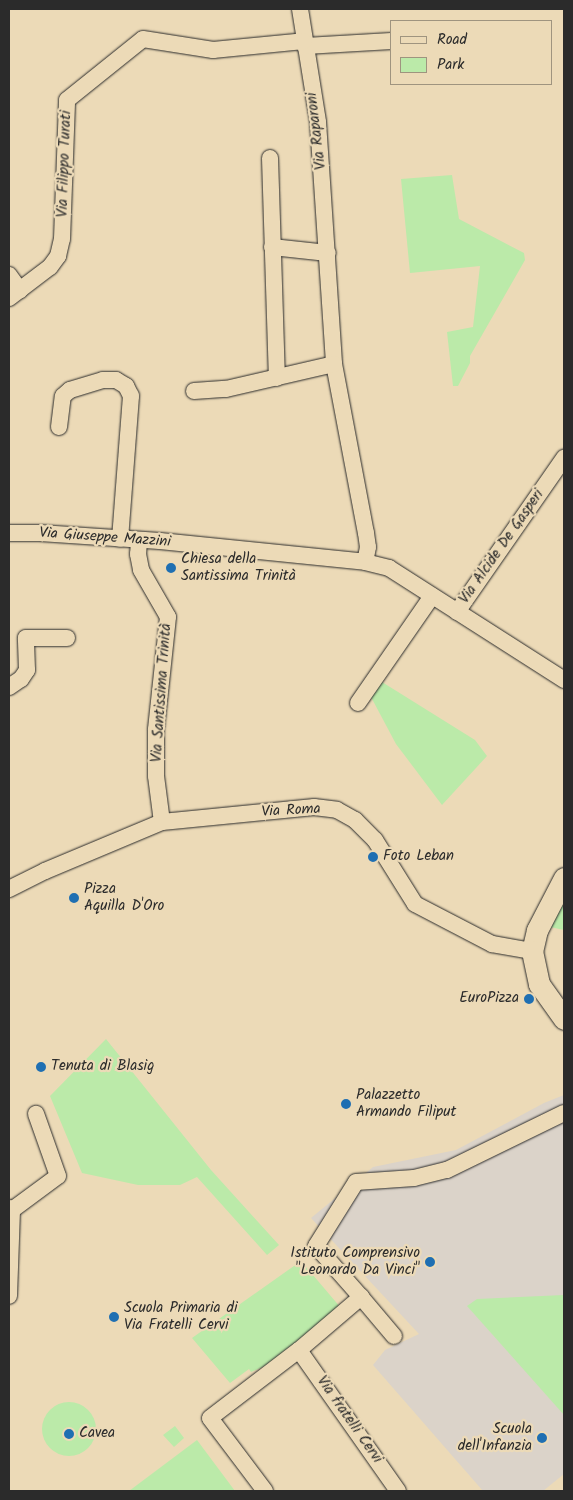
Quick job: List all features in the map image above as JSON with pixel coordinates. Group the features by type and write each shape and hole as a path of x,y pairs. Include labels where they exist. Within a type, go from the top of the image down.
{"main road":[{"path":"564,878 537,930 532,951 539,984 564,1019"}],"street":[{"name":"Via Raparoni","path":"300,9 318,122 334,364 366,533 368,547 365,562"},
{"name":"Via Filippo Turati","path":"9,275 14,294 50,267 58,256 62,239 67,100 143,39 213,50 390,41"},
{"path":"270,158 277,378"},
{"path":"272,247 328,253"},
{"path":"194,391 226,389 334,364"},
{"path":"60,427 63,396 70,390 103,380 116,380 126,386 130,396 120,539"},
{"name":"Via Alcide De Gasperi","path":"457,612 564,458"},
{"name":"Via Giuseppe Mazzini","path":"9,533 40,533 120,539 365,562 389,568 564,680"},
{"name":"Via Santissima Trinità","path":"139,541 138,554 141,570 168,617 156,730 156,776 162,822"},
{"path":"358,702 432,596"},
{"path":"9,687 21,679 27,670 26,638 67,638"},
{"name":"Via Roma","path":"9,890 45,871 162,822 314,807 337,810 355,820 374,840 415,904 492,944 532,951"},
{"path":"394,1336 316,1246 356,1182 414,1178 447,1170 564,1113"},
{"path":"9,1296 12,1248 10,1209 58,1176 36,1114"},
{"path":"265,1491 210,1418 299,1350 361,1297"},
{"name":"Via fratelli Cervi","path":"299,1350 398,1491"}],"shaded area":[{"path":"564,1095 564,1474 543,1491 483,1491 373,1365 385,1350 419,1334 311,1218 373,1167 456,1150 544,1103"}],"green space":[{"path":"452,175 459,219 524,253 525,260 470,356 470,363 458,386 453,386 447,332 473,327 480,266 410,273 401,179"},
{"path":"382,682 475,740 487,756 442,805 396,744 371,697"},
{"path":"564,899 564,930 550,927"},
{"path":"106,1039 211,1170 279,1245 267,1255 197,1177 180,1185 138,1185 82,1173 50,1096"},
{"path":"301,1261 341,1308 265,1366 251,1372 249,1369 230,1383 192,1338"},
{"path":"564,1295 564,1415 467,1306 477,1299"},
{"name":"Cavea","path":"64,1402 74,1402 84,1406 92,1414 96,1429 92,1444 84,1452 74,1456 64,1456 54,1452 46,1444 42,1434 42,1424 46,1414 54,1406"},
{"path":"175,1426 184,1438 174,1447 163,1435"},
{"path":"197,1440 235,1491 129,1491"}],"place":[{"name":"Chiesa della Santissima Trinità","path":"171,568"},
{"name":"Foto Leban","path":"373,857"},
{"name":"Pizza Aquilla D'Oro","path":"74,898"},
{"name":"EuroPizza","path":"529,999"},
{"name":"Tenuta di Blasig","path":"41,1067"},
{"name":"Palazzetto Armando Filiput","path":"346,1104"},
{"name":"Istituto Comprensivo \"Leonardo Da Vinci\"","path":"430,1262"},
{"name":"Scuola Primaria di Via Fratelli Cervi","path":"114,1317"},
{"name":"Cavea","path":"69,1434"},
{"name":"Scuola dell'Infanzia","path":"542,1438"}]}
